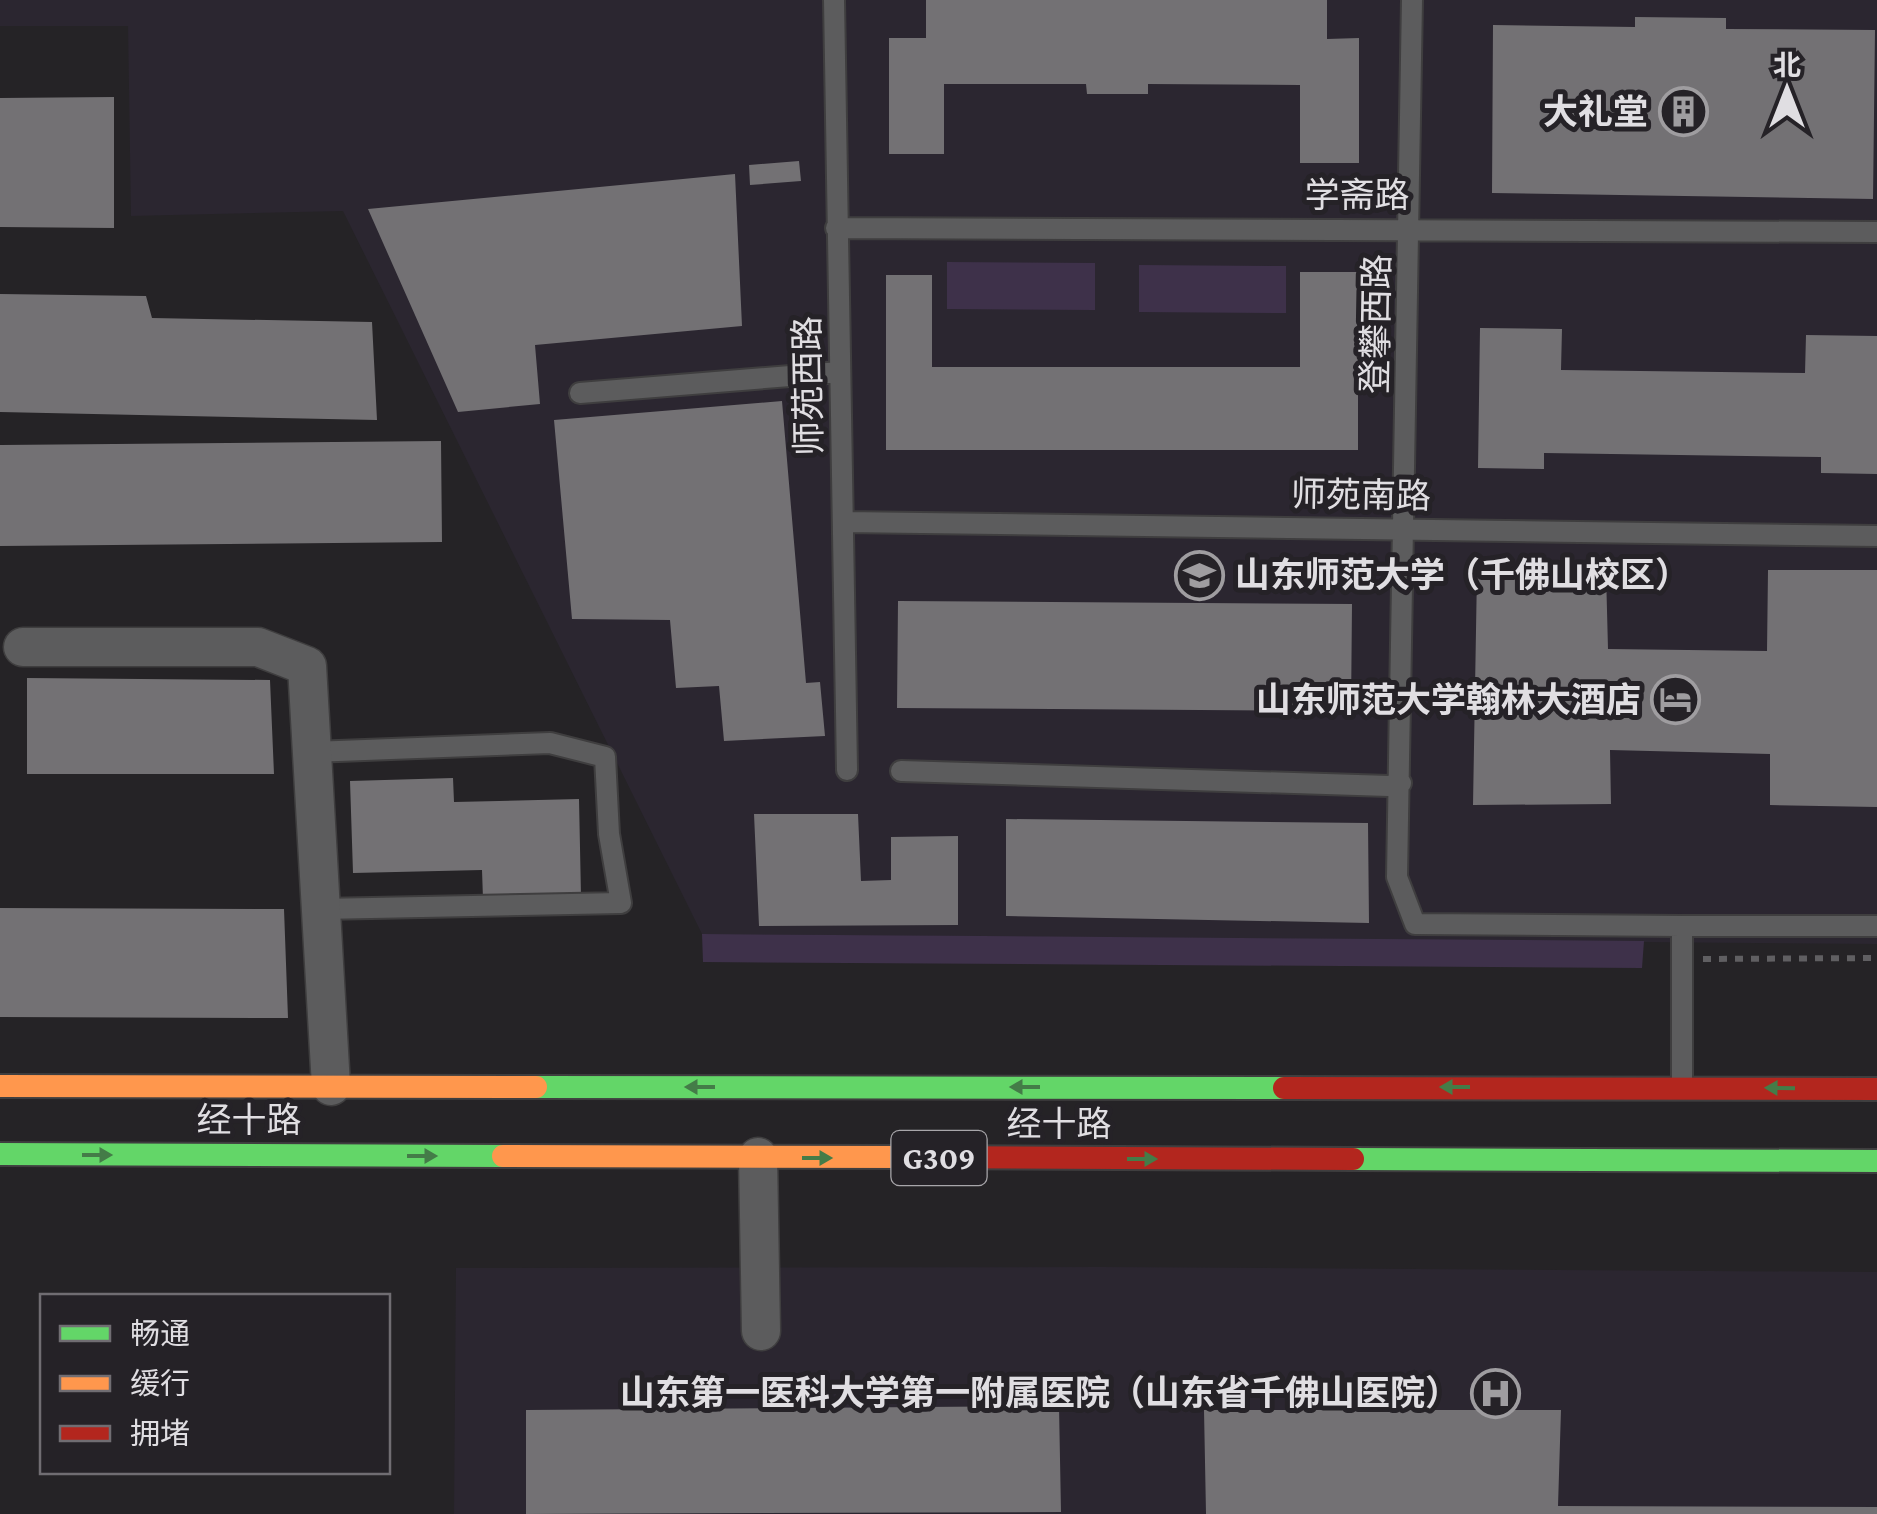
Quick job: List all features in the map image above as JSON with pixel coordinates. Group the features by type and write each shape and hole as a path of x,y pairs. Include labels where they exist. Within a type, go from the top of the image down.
{"highway":[{"name":"经十路","path":"0,1086 1877,1089"},
{"name":"经十路","path":"0,1154 1877,1161"}],"street":[{"path":"23,647 258,647 307,666 332,1086"},
{"path":"758,1158 760,1331"}],"lane":[{"name":"师苑西路","path":"834,0 847,770"},
{"name":"登攀西路","path":"1412,0 1406,528 1397,877 1415,924 1682,926"},
{"name":"学斋路","path":"836,228 1409,227 1877,232"},
{"path":"580,393 840,372"},
{"name":"师苑南路","path":"844,522 1877,536"},
{"path":"312,752 550,743 605,757 609,834 621,903 321,910"},
{"path":"901,771 1389,786 1401,783"},
{"path":"1682,1087 1682,926 1877,926"}],"path":[{"path":"1682,959 1877,958"}],"shaded area":[{"name":"山东师范大学（千佛山校区）","path":"0,0 1877,0 1877,944 702,934 343,211 131,216 128,26 0,26"},
{"path":"947,262 1095,263 1095,310 947,309"},
{"path":"1139,265 1286,266 1286,313 1139,312"},
{"path":"702,934 1644,941 1642,968 703,962"},
{"path":"456,1268 1877,1272 1877,1514 454,1514"}],"building":[{"path":"926,0 1327,0 1327,39 1359,38 1359,163 1300,163 1300,85 1148,84 1148,94 1087,94 1086,84 944,84 944,154 889,154 889,38 926,38"},
{"name":"大礼堂","path":"1635,17 1726,18 1726,29 1875,30 1873,199 1492,193 1493,25 1635,27"},
{"path":"114,97 114,228 0,227 0,98"},
{"path":"799,161 801,181 750,185 749,165"},
{"path":"735,174 742,326 535,345 540,404 458,412 368,209"},
{"path":"1300,272 1358,272 1358,450 886,450 886,275 932,275 932,367 1300,367"},
{"path":"0,294 146,296 152,318 372,322 377,420 0,412"},
{"path":"1480,328 1562,329 1561,370 1805,373 1806,335 1877,336 1877,474 1821,473 1821,457 1544,453 1544,469 1478,468"},
{"path":"782,401 806,683 820,682 825,736 724,741 719,686 676,688 670,620 572,619 554,420"},
{"path":"441,441 442,542 0,546 0,445"},
{"name":"山东师范大学翰林大酒店","path":"1768,570 1877,570 1877,807 1770,805 1770,754 1610,750 1611,804 1473,805 1477,572 1606,572 1608,649 1767,651"},
{"path":"898,601 1352,604 1351,711 897,708"},
{"path":"27,678 270,680 274,774 27,774"},
{"path":"453,778 454,802 579,799 581,896 483,899 482,870 353,873 350,781"},
{"path":"754,814 858,814 861,881 891,880 891,837 958,836 958,925 759,926"},
{"path":"1006,819 1368,823 1369,923 1006,916"},
{"path":"0,908 284,909 288,1018 0,1017"},
{"path":"1059,1406 1061,1512 526,1514 526,1410"},
{"path":"1204,1410 1561,1410 1558,1506 1877,1507 1877,1514 1206,1514"}],"traffic: fast":[{"path":"536,1087 1284,1088"},
{"path":"0,1154 503,1156"},
{"path":"1353,1159 1877,1161"}],"traffic: slow":[{"path":"0,1086 536,1087"},
{"path":"503,1156 911,1157"}],"traffic: jam":[{"path":"1284,1088 1877,1089"},
{"path":"911,1157 1353,1159"}],"place":[{"name":"大礼堂","path":"1683,112"},
{"name":"山东师范大学（千佛山校区）","path":"1200,575"},
{"name":"山东师范大学翰林大酒店","path":"1676,700"},
{"name":"山东第一医科大学第一附属医院（山东省千佛山医院）","path":"1495,1393"}]}
